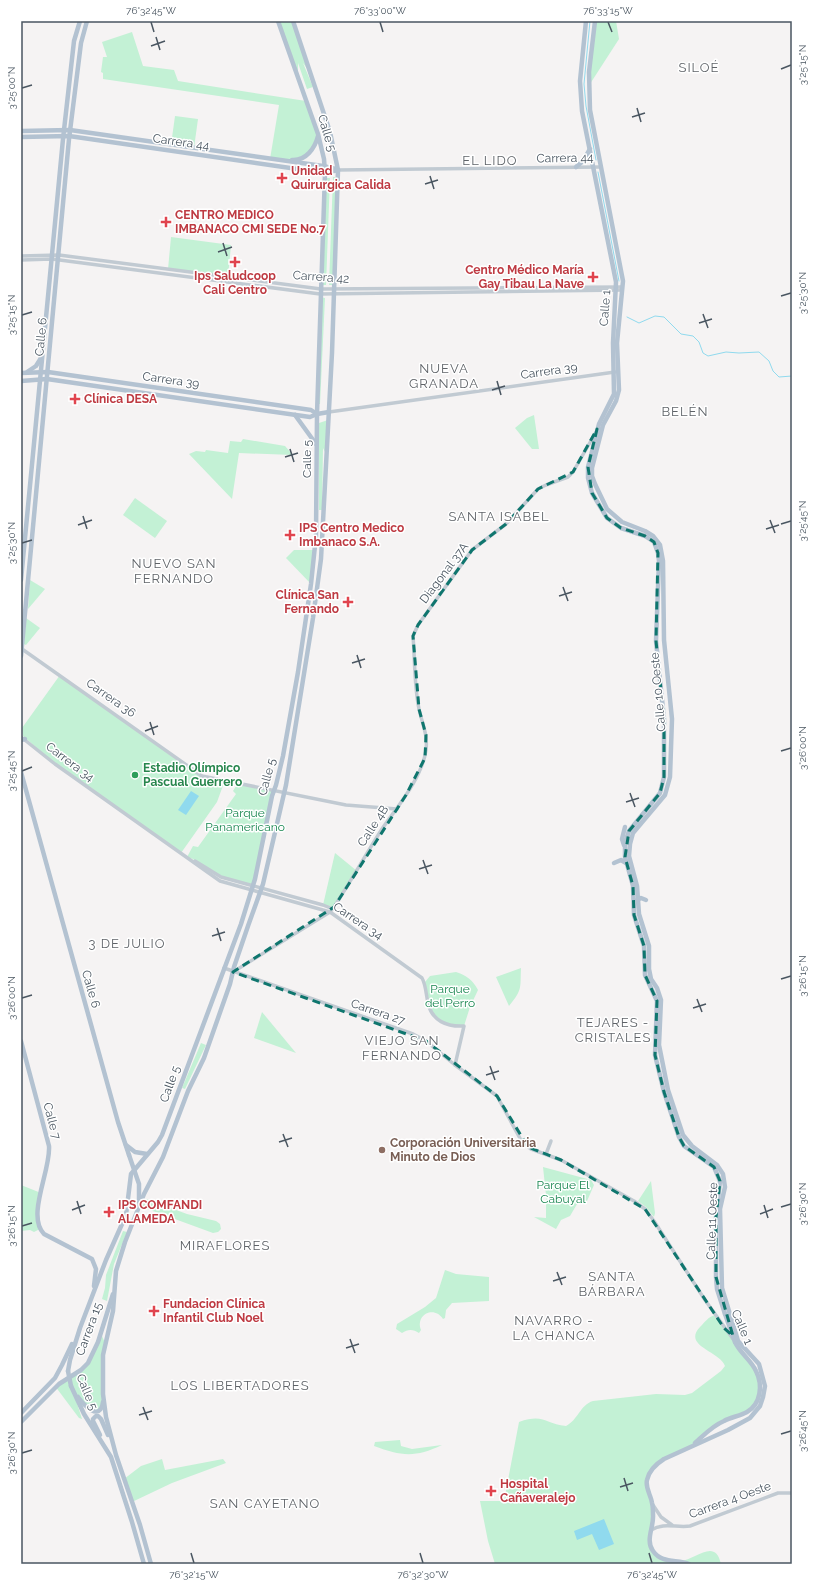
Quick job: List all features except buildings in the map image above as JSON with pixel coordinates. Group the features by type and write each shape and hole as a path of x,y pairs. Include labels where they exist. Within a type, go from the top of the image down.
{"main road":[{"name":"Calle 6","path":"21,580 63,136 74,41 80,21"},
{"name":"Calle 6","path":"21,656 48,379 69,136 86,21"},
{"name":"Calle 5","path":"144,1564 111,1457 84,1414 71,1386 68,1367 80,1328 126,1215 131,1174 158,1142 162,1135 241,924 252,888 284,749 311,584 317,518 317,414 320,291 326,173 318,134 278,21"},
{"name":"Calle 5","path":"140,1202 157,1166 163,1157 188,1091 204,1058 226,997 268,867 284,793 320,567 329,412 338,170 330,132 293,21"},
{"name":"Calle 1","path":"586,21 580,95 616,289 613,338 618,396 604,421 601,430 592,468 593,480 605,506 611,514 624,523 645,531 653,536 660,545 661,559"},
{"name":"Calle 1","path":"595,21 588,93 622,281 622,289 617,332 614,394 597,429 588,467 588,481 592,493 603,512 612,522 621,528 645,536 654,542 661,559"},
{"path":"74,41 84,31"},
{"path":"71,120 78,132"},
{"name":"Carrera 44","path":"21,131 64,129 325,166 338,170"},
{"path":"269,165 270,159 296,160 301,158 313,147 318,134"},
{"path":"52,136 58,140 62,148"},
{"name":"Carrera 44","path":"21,137 69,136 326,173 338,170"},
{"path":"576,167 586,157 590,149"},
{"path":"53,314 48,298 56,287"},
{"path":"21,373 36,366 42,354"},
{"name":"Carrera 39","path":"21,373 48,372 311,410 317,414"},
{"path":"84,377 88,385"},
{"name":"Carrera 39","path":"21,381 48,379 310,417 329,412"},
{"path":"295,415 315,440 317,446"},
{"path":"34,450 42,441"},
{"path":"32,476 38,486"},
{"name":"Calle 10 Oeste","path":"657,1046 661,1000 648,969 648,946 639,914 636,880 630,856 630,840 638,826 665,795 670,777 672,719 666,667 661,559"},
{"name":"Calle 10 Oeste","path":"657,1046 657,1001 645,975 644,946 634,915 633,886 627,864 625,848 629,830 652,804 660,793 662,787 664,770 663,703 656,641 661,559"},
{"path":"656,627 660,623 664,626"},
{"path":"663,703 666,721 669,722 672,719"},
{"path":"664,732 667,728 671,730 672,747"},
{"name":"Calle 6","path":"21,772 124,1140 139,1184 140,1202 138,1210"},
{"path":"625,827 622,839 625,848"},
{"path":"614,863 621,860 627,864"},
{"path":"637,900 643,898 646,900"},
{"name":"Calle 7","path":"21,1041 49,1146 49,1161 37,1212 37,1218 40,1229 44,1234 89,1257 94,1263 96,1276 88,1308"},
{"name":"Calle 11 Oeste","path":"657,1046 655,1055 664,1092 679,1137 684,1146 714,1168 720,1181 716,1217 718,1289"},
{"name":"Calle 11 Oeste","path":"657,1046 668,1090 683,1135 692,1146 717,1165 725,1180 725,1194 720,1209 720,1277 738,1341 757,1361 762,1371 765,1386 760,1406"},
{"path":"124,1140 128,1147 134,1151 147,1154"},
{"name":"Calle 5","path":"138,1210 116,1271 113,1311 105,1343 102,1373 106,1417 116,1455 140,1525 151,1564"},
{"name":"Carrera 15","path":"21,1422 55,1386 76,1373 88,1363 98,1342 116,1286"},
{"name":"Calle 1","path":"718,1289 736,1345 754,1367 759,1378 760,1392"},
{"name":"Carrera 15","path":"21,1413 51,1382 58,1372 80,1328"},
{"path":"74,1393 88,1409 96,1412 102,1407 103,1391"},
{"path":"750,1418 738,1424 734,1422 736,1418 749,1411 756,1403 760,1392"},
{"path":"689,1447 706,1432 723,1421 760,1406"},
{"path":"689,1564 664,1560 658,1556 650,1546 653,1516 652,1503 646,1485 649,1474 652,1468 664,1459 739,1425 750,1418 760,1406"},
{"path":"111,1457 93,1421 96,1416 101,1418 116,1455"},
{"path":"706,1432 726,1422 729,1424 729,1427 710,1438"}],"street":[{"name":"Carrera 44","path":"338,170 601,167"},
{"name":"Carrera 42","path":"21,256 52,257 334,292 622,289"},
{"name":"Carrera 42","path":"21,260 52,257"},
{"name":"Carrera 39","path":"329,412 616,372"},
{"name":"Diagonal 37A","path":"413,636 418,625 472,550 506,524 538,489 546,484 566,478 572,474 597,429"},
{"name":"Calle 4B","path":"233,972 331,911 382,829 406,795 420,770 426,749 425,731 419,709 413,636"},
{"name":"Carrera 36","path":"21,649 202,776 346,806 397,809"},
{"name":"Carrera 34","path":"22,739 220,881 261,890 331,911 422,978 428,1005 434,1017 448,1025 464,1026 455,1065"},
{"name":"Carrera 27","path":"224,968 418,1036 497,1096 525,1144 531,1149 561,1160 634,1201 645,1209 724,1328"},
{"path":"546,1154 551,1142"},
{"path":"724,1328 738,1341"},
{"path":"724,1328 757,1365 762,1386 760,1392"},
{"name":"Carrera 4 Oeste","path":"651,1530 662,1526 684,1527 778,1493 792,1493"},
{"name":"Carrera 4 Oeste","path":"652,1503 660,1517 675,1526"}],"highlighted area":[{"path":"597,429 588,467 592,493 607,518 621,528 645,536 654,542 658,553 656,641 664,719 664,777 660,793 629,831 625,857 633,886 634,915 644,946 645,975 657,1001 655,1055 664,1092 679,1137 684,1146 714,1167 720,1181 716,1217 716,1277 733,1336 724,1328 645,1209 561,1160 528,1147 497,1096 426,1041 233,972 334,907 406,795 425,758 426,735 419,709 413,636 418,625 472,550 506,524 538,489 573,472"}],"green space":[{"path":"278,21 293,21 308,70 303,63 313,87 307,89 298,63 298,76"},
{"path":"595,21 616,21 619,39 588,87"},
{"path":"132,32 143,66 174,70 178,81 306,101 318,134 310,152 295,160 270,159 279,105 103,79 103,73 101,72 103,57 107,57 102,42"},
{"path":"175,116 198,119 194,148 171,145"},
{"path":"333,177 338,177 334,285 329,285"},
{"path":"325,178 330,178 326,285 321,285"},
{"path":"171,237 231,245 228,277 168,269"},
{"path":"320,297 325,298 320,404 318,404"},
{"path":"534,415 539,449 532,449 515,428 527,418"},
{"path":"328,420 326,454 323,448 322,510 319,510 319,423"},
{"path":"243,439 285,446 293,455 239,453 232,499 189,454 196,451 205,452 206,450 228,453 230,441 241,442"},
{"path":"135,498 167,521 155,538 123,515"},
{"path":"294,550 314,550 311,584 286,558"},
{"path":"30,580 45,589 28,609"},
{"path":"26,618 40,628 26,645 24,644"},
{"path":"60,675 202,775 225,780 217,802 181,853 55,764 23,736 22,728"},
{"name":"Parque Panamericano","path":"238,783 274,791 253,886 215,875 193,859 187,857 193,846 198,847 236,794 233,791"},
{"path":"335,853 357,871 333,909 323,905"},
{"path":"521,968 519,992 509,1006 496,977"},
{"name":"Parque del Perro","path":"456,972 469,978 478,990 470,1007 464,1026 448,1025 432,1014 425,982 430,976"},
{"path":"262,1012 296,1053 254,1038"},
{"path":"201,1043 206,1045 185,1089 182,1088"},
{"name":"Parque El Cabuyal","path":"543,1167 591,1180 594,1185 587,1201 580,1199 570,1216 561,1220 556,1229 534,1217 546,1218 546,1195"},
{"path":"651,1181 655,1213 654,1217 646,1207 638,1201"},
{"path":"21,1185 41,1193 37,1212 40,1229 34,1232 30,1230 21,1231"},
{"path":"146,1199 187,1214 216,1221 220,1224 221,1229 218,1232 213,1233 142,1207"},
{"path":"123,1231 127,1232 114,1264 107,1301 102,1299 106,1275"},
{"path":"445,1270 456,1274 489,1277 489,1301 452,1303 446,1310 445,1318 443,1319 435,1313 431,1312 426,1314 421,1320 421,1330 419,1333 410,1330 402,1333 396,1329 397,1324 425,1307 436,1298"},
{"path":"715,1315 757,1373 760,1392 751,1410 723,1421 689,1447 657,1463 647,1480 652,1503 650,1542 658,1556 680,1561 710,1551 714,1552 718,1556 721,1564 495,1564 488,1541 480,1501 504,1501 519,1422 539,1419 566,1426 585,1406 593,1401 656,1394 685,1395 692,1393 721,1371 725,1366 722,1361 699,1344 696,1339 696,1334 700,1327 708,1318"},
{"path":"102,1336 105,1343 103,1404 96,1412 74,1394 82,1419 79,1418 55,1386 85,1367"},
{"path":"400,1440 401,1446 412,1449 442,1445 416,1454 400,1454 374,1446 375,1442"},
{"path":"162,1459 165,1470 223,1459 226,1463 172,1483 132,1502 124,1479 141,1466"}],"water":[{"path":"191,791 199,796 186,815 178,810"},
{"path":"604,1519 614,1544 599,1550 592,1534 577,1540 574,1531"}],"waterway":[{"path":"590,21 584,84 586,106 596,160"},
{"path":"598,172 619,281"},
{"path":"627,317 639,323 655,316 664,317 681,334 693,336 699,342 703,353 708,356 726,352 759,352 769,361 773,371 779,377 792,376"}],"place":[{"name":"Unidad Quirurgica Calida","path":"282,178"},
{"name":"CENTRO MEDICO IMBANACO CMI SEDE No.7","path":"166,222"},
{"name":"Ips Saludcoop Cali Centro","path":"235,262"},
{"name":"Centro Médico María Gay Tibau La Nave","path":"593,277"},
{"name":"Clínica DESA","path":"75,399"},
{"name":"IPS Centro Medico Imbanaco S.A.","path":"290,535"},
{"name":"Clínica San Fernando","path":"348,602"},
{"name":"Estadio Olímpico Pascual Guerrero","path":"135,775"},
{"name":"Corporación Universitaria Minuto de Dios","path":"382,1150"},
{"name":"IPS COMFANDI ALAMEDA","path":"109,1212"},
{"name":"Fundacion Clínica Infantil Club Noel","path":"154,1311"},
{"name":"Hospital Cañaveralejo","path":"491,1491"}],"district":[{"name":"SILOÉ","path":"699,67"},
{"name":"EL LIDO","path":"490,160"},
{"name":"NUEVA GRANADA","path":"444,376"},
{"name":"BELÉN","path":"685,411"},
{"name":"SANTA ISABEL","path":"499,516"},
{"name":"NUEVO SAN FERNANDO","path":"174,570"},
{"name":"3 DE JULIO","path":"127,943"},
{"name":"TEJARES - CRISTALES","path":"613,1030"},
{"name":"VIEJO SAN FERNANDO","path":"402,1048"},
{"name":"MIRAFLORES","path":"225,1245"},
{"name":"SANTA BÁRBARA","path":"612,1284"},
{"name":"NAVARRO - LA CHANCA","path":"554,1328"},
{"name":"LOS LIBERTADORES","path":"240,1385"},
{"name":"SAN CAYETANO","path":"265,1503"}]}
